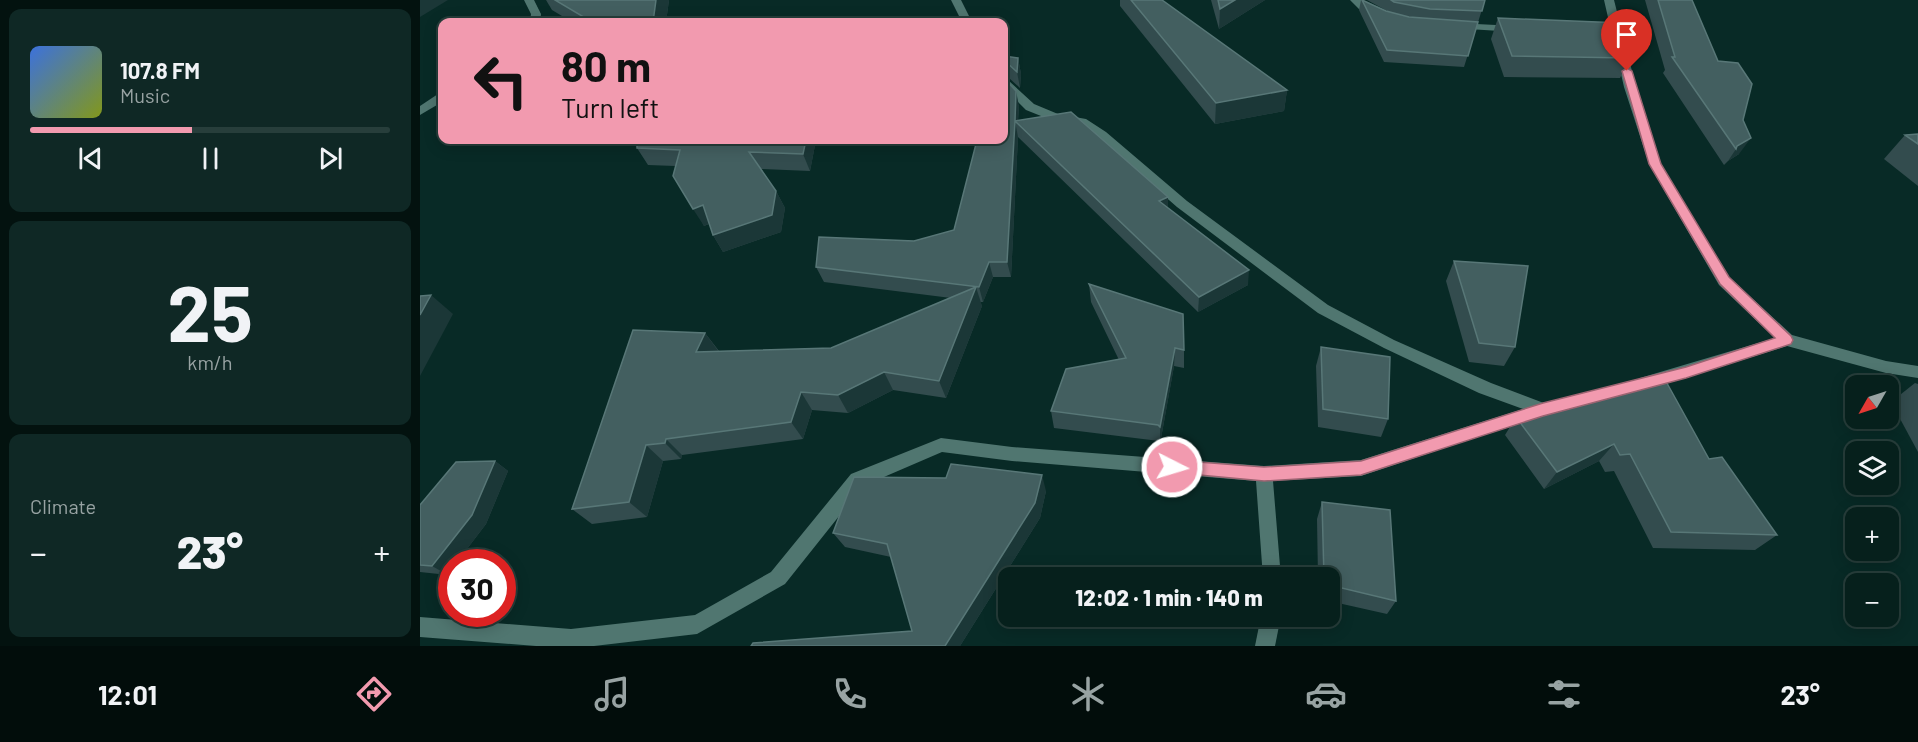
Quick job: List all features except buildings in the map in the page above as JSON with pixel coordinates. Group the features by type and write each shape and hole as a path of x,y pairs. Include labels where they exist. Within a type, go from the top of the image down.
{"street":[{"path":"529,0 536,14 535,18"},
{"path":"956,0 965,18"},
{"path":"1354,0 1364,8 1392,18"},
{"path":"1608,0 1614,38 1655,164 1724,281 1786,340 1886,367 1918,372"},
{"path":"1442,25 1528,29"},
{"path":"420,627 571,639 697,624 778,578 857,480 941,445 1012,454 1264,474 1361,468 1548,408 1485,388 1389,344 1323,309 1182,204 1102,135 1082,122 1054,117 1030,107 1008,86"},
{"path":"420,111 438,99"},
{"path":"1631,387 1786,340"},
{"path":"1264,474 1271,567"},
{"path":"1264,646 1268,627"}],"route":[{"path":"1172,467 1264,474 1361,468 1543,410 1686,372 1786,340 1724,281 1655,164 1627,71"}]}
